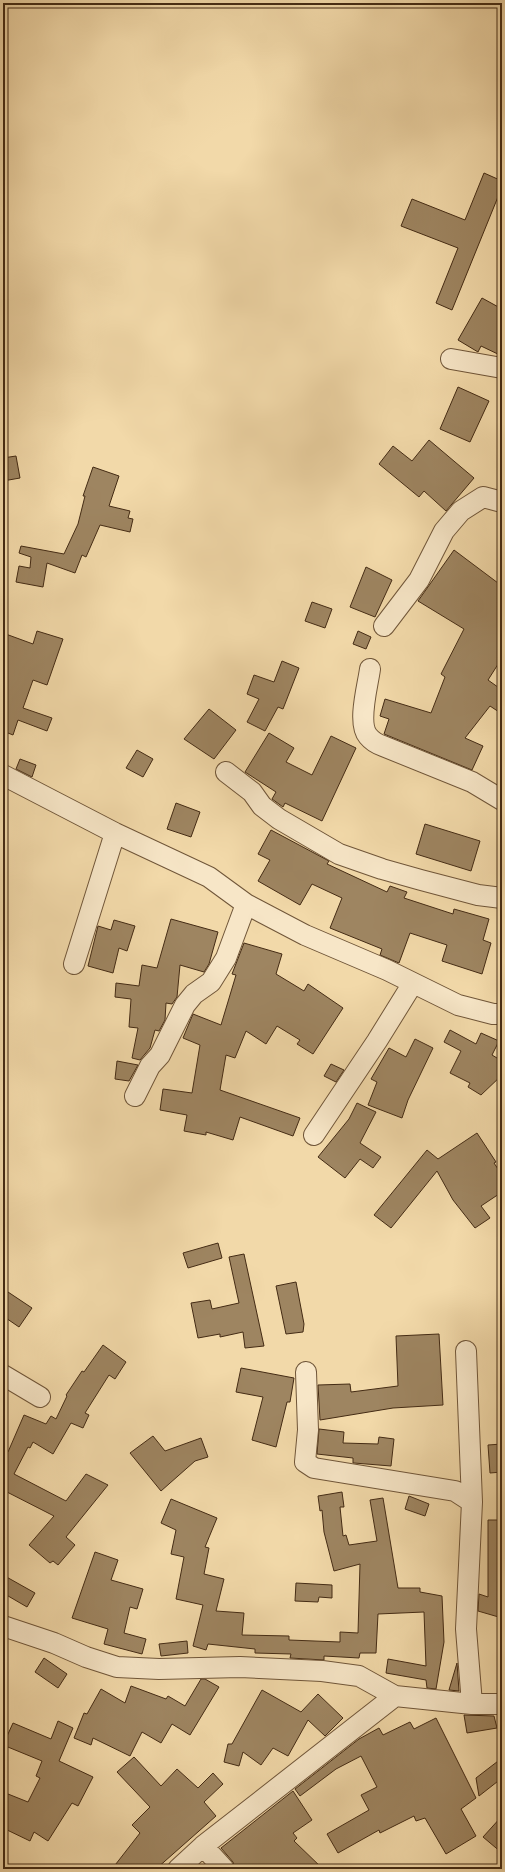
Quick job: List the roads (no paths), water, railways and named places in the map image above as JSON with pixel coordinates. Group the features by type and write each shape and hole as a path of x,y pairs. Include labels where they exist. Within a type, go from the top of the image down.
{"street":[{"path":"451,359 502,368"},
{"path":"384,626 419,580 444,531 461,511 483,497 502,502"},
{"path":"370,669 363,715 367,736 374,742 383,746 472,782 502,800"},
{"path":"226,772 252,792 262,806 279,819 338,854 414,878 478,895 502,898"},
{"path":"3,775 115,833 209,876 246,904 305,935 413,983 458,1005 493,1014 502,1014"},
{"path":"74,964 115,833"},
{"path":"135,1096 150,1066 160,1055 185,1005 194,994 211,982 226,958 246,904"},
{"path":"314,1135 377,1041 413,983"},
{"path":"466,1351 472,1502 466,1629 472,1704"},
{"path":"306,1372 308,1430 305,1462 314,1468 455,1491 472,1502"},
{"path":"3,1374 40,1396"},
{"path":"3,1626 54,1643 86,1657 117,1666 159,1669 240,1667 322,1671 358,1676 395,1696 472,1704 502,1704"},
{"path":"178,1869 203,1846 395,1696"},
{"path":"203,1846 224,1869"}]}
